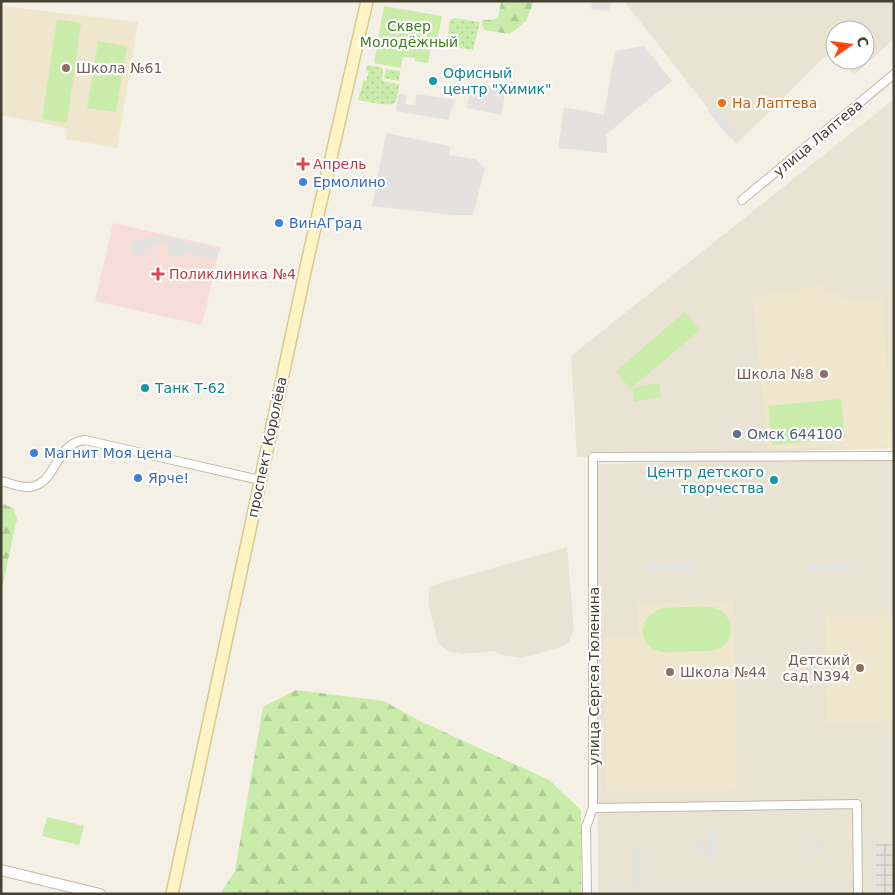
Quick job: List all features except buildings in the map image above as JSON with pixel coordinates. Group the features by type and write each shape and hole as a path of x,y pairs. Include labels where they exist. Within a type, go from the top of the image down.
{"main road":[{"name":"проспект Королёва","path":"172,894 308,258 367,1"}],"street":[{"name":"улица Лаптева","path":"742,200 894,74"},
{"path":"1,481 26,487 36,484 50,474 62,452 76,442 85,440 260,480"},
{"name":"улица Сергея Тюленина","path":"587,894 586,827 593,808 593,457 894,456"},
{"path":"593,808 857,804 858,894"},
{"path":"1,870 100,894"}],"shaded area":[{"path":"592,1 611,1 609,11 591,9"},
{"path":"624,1 894,1 894,39 875,56 875,20 825,20 825,57 736,144"},
{"name":"Школа №61","path":"1,6 138,22 117,148 66,139 67,128 1,115"},
{"path":"644,46 672,81 606,135 607,153 558,148 564,107 604,115 615,51"},
{"path":"850,70 860,70 854,75"},
{"path":"471,83 506,89 501,115 467,108"},
{"path":"399,94 407,95 405,104 415,105 417,94 455,100 454,107 451,108 449,120 396,111"},
{"path":"894,99 894,448 577,457 571,356"},
{"path":"715,104 738,132 730,138 707,111"},
{"path":"386,133 450,146 449,155 475,159 485,168 473,215 453,215 372,206"},
{"name":"Поликлиника №4","path":"113,223 220,247 202,325 95,301"},
{"path":"157,235 219,249 216,260 187,253 171,257 166,242 145,248 147,254 134,257 130,243"},
{"name":"Школа №8","path":"819,286 849,300 883,299 892,447 768,448 752,297"},
{"path":"894,458 894,894 598,894 596,464"},
{"path":"567,547 574,629 569,642 562,647 521,658 502,655 493,651 462,654 448,651 438,643 428,603 430,586"},
{"path":"850,563 850,569 808,569 808,564"},
{"path":"646,564 693,564 693,569 646,570"},
{"name":"Школа №44","path":"734,601 737,791 607,793 604,638 639,637 638,603"},
{"name":"Детский сад N394","path":"825,615 894,615 894,721 826,722"},
{"path":"707,827 715,827 716,862 708,862"},
{"path":"811,841 824,841 824,852 811,852"},
{"path":"693,842 706,842 706,853 693,853"},
{"path":"876,844 894,844 894,894 876,894"},
{"path":"633,847 640,847 641,890 634,890"}],"green space":[{"path":"501,1 534,1 526,21 510,34 484,30 482,24 483,20 498,18"},
{"name":"Сквер Молодёжный","path":"384,6 442,16 437,42 432,42 428,63 415,61 415,58 403,57 401,68 374,63"},
{"path":"454,18 480,22 473,50 448,46 449,21"},
{"path":"57,19 81,23 67,123 42,119"},
{"path":"98,41 127,46 116,112 87,108"},
{"path":"368,65 383,68 382,81 399,84 394,103 382,104 358,100 369,71 365,70"},
{"path":"386,69 400,71 399,81 384,78"},
{"path":"685,312 700,330 630,389 616,371"},
{"path":"659,383 661,397 634,402 632,388"},
{"path":"841,399 845,438 772,445 768,406"},
{"path":"1,503 13,508 17,518 1,593"},
{"path":"699,606 718,609 724,613 730,623 731,629 728,641 724,646 711,651 671,653 656,650 644,640 643,627 650,615 664,608"},
{"path":"296,690 384,701 418,720 549,780 581,810 581,894 220,894 235,871 263,707"},
{"path":"47,817 84,826 79,845 42,836"}],"place":[{"name":"Школа №61","path":"66,68"},
{"name":"Офисный центр \"Химик\"","path":"433,81"},
{"name":"На Лаптева","path":"722,103"},
{"name":"Апрель","path":"303,164"},
{"name":"Ермолино","path":"303,182"},
{"name":"ВинАГрад","path":"279,223"},
{"name":"Поликлиника №4","path":"158,274"},
{"name":"Школа №8","path":"824,374"},
{"name":"Танк Т-62","path":"145,388"},
{"name":"Омск 644100","path":"737,434"},
{"name":"Магнит Моя цена","path":"34,453"},
{"name":"Ярче!","path":"138,478"},
{"name":"Центр детского творчества","path":"774,480"},
{"name":"Детский сад N394","path":"860,668"},
{"name":"Школа №44","path":"670,672"}]}
